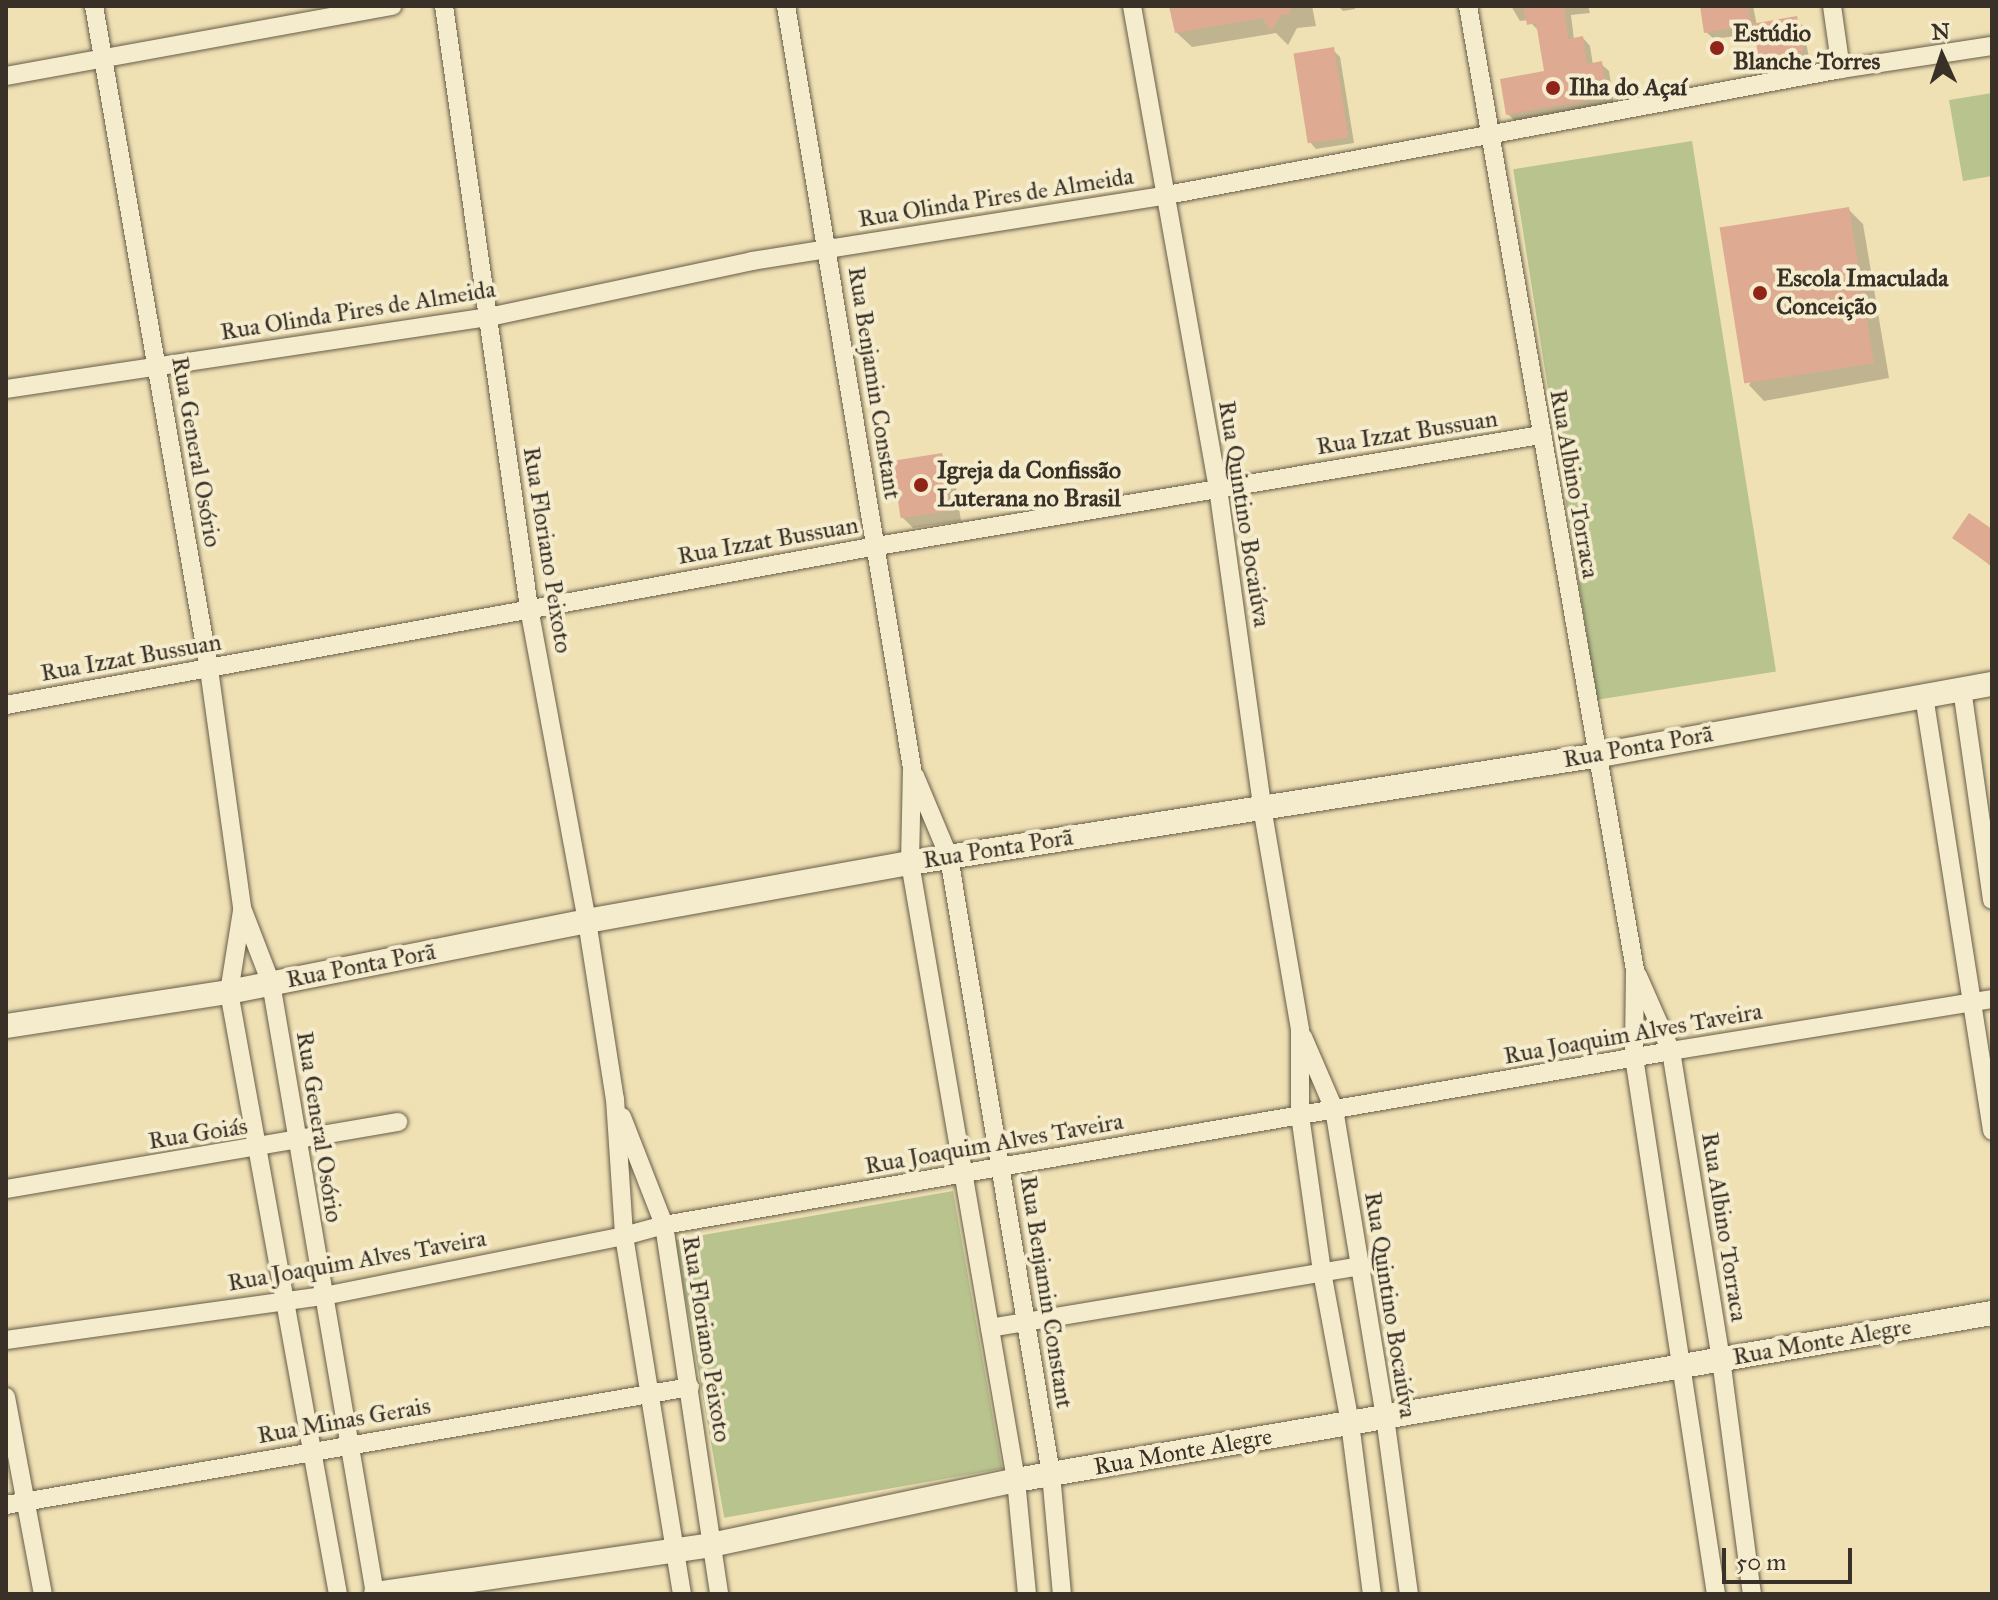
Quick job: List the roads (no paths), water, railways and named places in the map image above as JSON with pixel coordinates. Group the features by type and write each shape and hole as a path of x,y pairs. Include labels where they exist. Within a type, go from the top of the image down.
{"street":[{"name":"Rua General Osório","path":"94,6 209,669 242,908 271,983 295,1140 375,1594"},
{"path":"6,76 393,6"},
{"name":"Rua Floriano Peixoto","path":"444,6 529,608 587,921 615,1099 624,1236 652,1393 682,1594"},
{"name":"Rua Benjamin Constant","path":"786,6 912,768 910,863 1016,1480 1027,1594"},
{"name":"Rua Quintino Bocaiúva","path":"1132,6 1218,488 1262,807 1300,1030 1300,1115 1322,1272 1350,1423 1372,1594"},
{"name":"Rua Albino Torraca","path":"1468,6 1635,970 1634,1057 1684,1365 1716,1594"},
{"path":"1832,6 1841,69"},
{"name":"Rua Olinda Pires de Almeida","path":"6,389 489,317 828,249 1167,195 1841,69 1992,46"},
{"name":"Rua Izzat Bussuan","path":"6,705 877,546 1540,435"},
{"name":"Rua Ponta Porã","path":"6,1026 229,992 587,921 910,863 1600,755 1992,684"},
{"path":"1962,689 1992,900"},
{"path":"1924,696 1992,1131"},
{"name":"Rua Benjamin Constant","path":"912,768 949,857 1051,1474 1062,1594"},
{"name":"Rua General Osório","path":"242,908 229,992 338,1594"},
{"name":"Rua Albino Torraca","path":"1635,970 1671,1051 1721,1359 1752,1594"},
{"name":"Rua Joaquim Alves Taveira","path":"6,1340 324,1296 624,1236 664,1225 1634,1057 1992,999"},
{"name":"Rua Quintino Bocaiúva","path":"1300,1030 1334,1109 1385,1417 1409,1594"},
{"name":"Rua Floriano Peixoto","path":"615,1099 664,1225 719,1594"},
{"name":"Rua Goiás","path":"6,1189 257,1149 398,1122"},
{"path":"990,1328 1359,1266"},
{"name":"Rua Monte Alegre","path":"375,1594 711,1545 1016,1480 1992,1313"},
{"name":"Rua Minas Gerais","path":"6,1505 690,1387"},
{"path":"6,1397 43,1594"}],"place":[{"name":"Estúdio Blanche Torres","path":"1717,48"},
{"name":"Ilha do Açaí","path":"1553,88"},
{"name":"Escola Imaculada Conceição","path":"1760,293"},
{"name":"Igreja da Confissão Luterana no Brasil","path":"921,485"}]}
